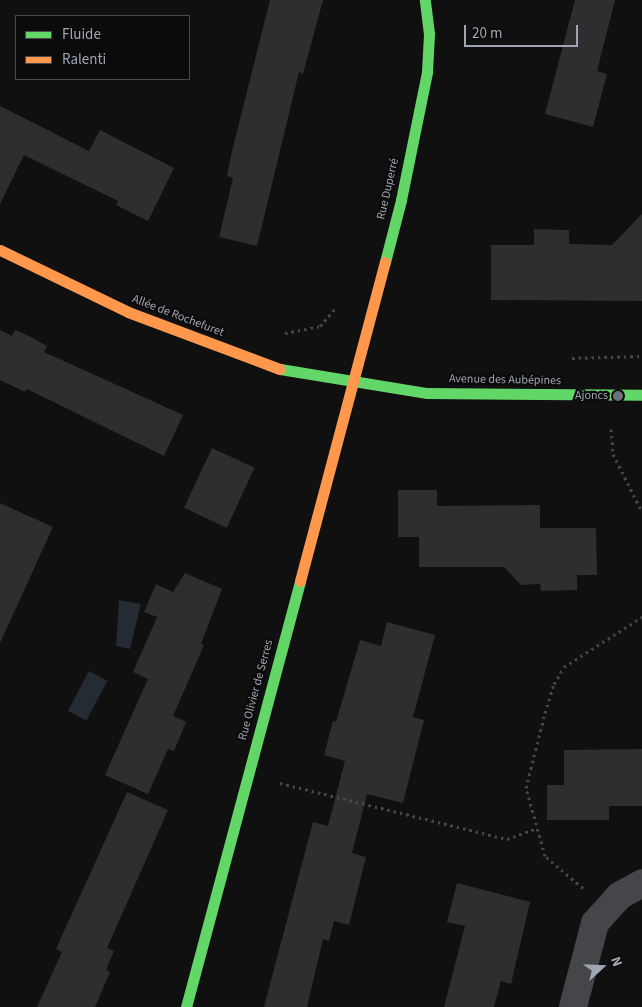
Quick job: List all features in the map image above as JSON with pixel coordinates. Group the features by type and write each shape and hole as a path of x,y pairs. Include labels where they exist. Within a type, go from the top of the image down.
{"street":[{"name":"Rue Duperré","path":"354,380 401,200 427,72 429,34 425,0"},
{"name":"Allée de Rochefuret","path":"0,250 128,312 282,370 354,380"},
{"name":"Avenue des Aubépines","path":"354,380 427,392 642,395"},
{"name":"Rue Olivier de Serres","path":"186,1007 354,380"},
{"path":"573,1007 595,923 619,896 642,883"}],"path":[{"path":"279,333 297,333 320,326 336,308 349,303 375,299"},
{"path":"610,419 612,454 642,512"},
{"path":"608,908 545,856 526,788 554,684 564,668 642,618"},
{"path":"248,775 507,840 537,828"}],"shaded area":[{"path":"119,600 141,604 130,649 116,646"},
{"path":"89,671 108,681 86,721 68,711"}],"building":[{"path":"270,0 323,0 303,74 299,72 257,246 219,237 233,178 227,176 232,151"},
{"path":"575,0 615,0 597,71 607,74 593,127 545,114"},
{"path":"0,106 89,151 100,130 174,168 148,221 116,205 118,201 24,155 0,204"},
{"path":"642,214 642,301 491,300 491,245 534,245 534,229 569,230 569,244 612,245"},
{"path":"0,330 12,336 15,330 31,337 47,346 44,352 183,415 164,456 27,389 25,392 0,380"},
{"path":"212,448 255,468 227,528 184,508"},
{"path":"398,490 437,490 437,506 540,505 540,528 596,528 597,575 577,575 577,590 541,591 540,584 521,585 504,567 419,567 419,537 398,537"},
{"path":"0,503 53,527 0,643"},
{"path":"185,573 222,589 201,644 204,645 173,716 186,722 174,751 168,749 148,794 105,775 148,679 133,672 157,617 144,612 156,584 173,592"},
{"path":"387,622 435,635 413,717 424,720 403,803 367,794 352,853 366,857 349,925 334,921 329,941 323,939 307,1007 264,1007 313,822 328,826 345,761 324,755 333,721 336,722 360,640 381,646"},
{"path":"642,749 642,806 609,806 609,820 547,820 547,785 564,785 564,750"},
{"path":"127,792 168,810 107,948 114,951 106,970 110,972 95,1007 37,1007 62,952 56,949"},
{"path":"457,883 530,902 511,984 501,981 494,1007 444,1007 465,926 447,922"}],"traffic: fast":[{"path":"385,262 401,200 427,72 429,34 425,0"},
{"path":"280,369 427,393 642,395"},
{"path":"186,1007 300,581"}],"traffic: slow":[{"path":"0,250 128,312 280,369"},
{"path":"300,581 385,262"}],"place":[{"name":"Ajoncs","path":"618,396"}]}
